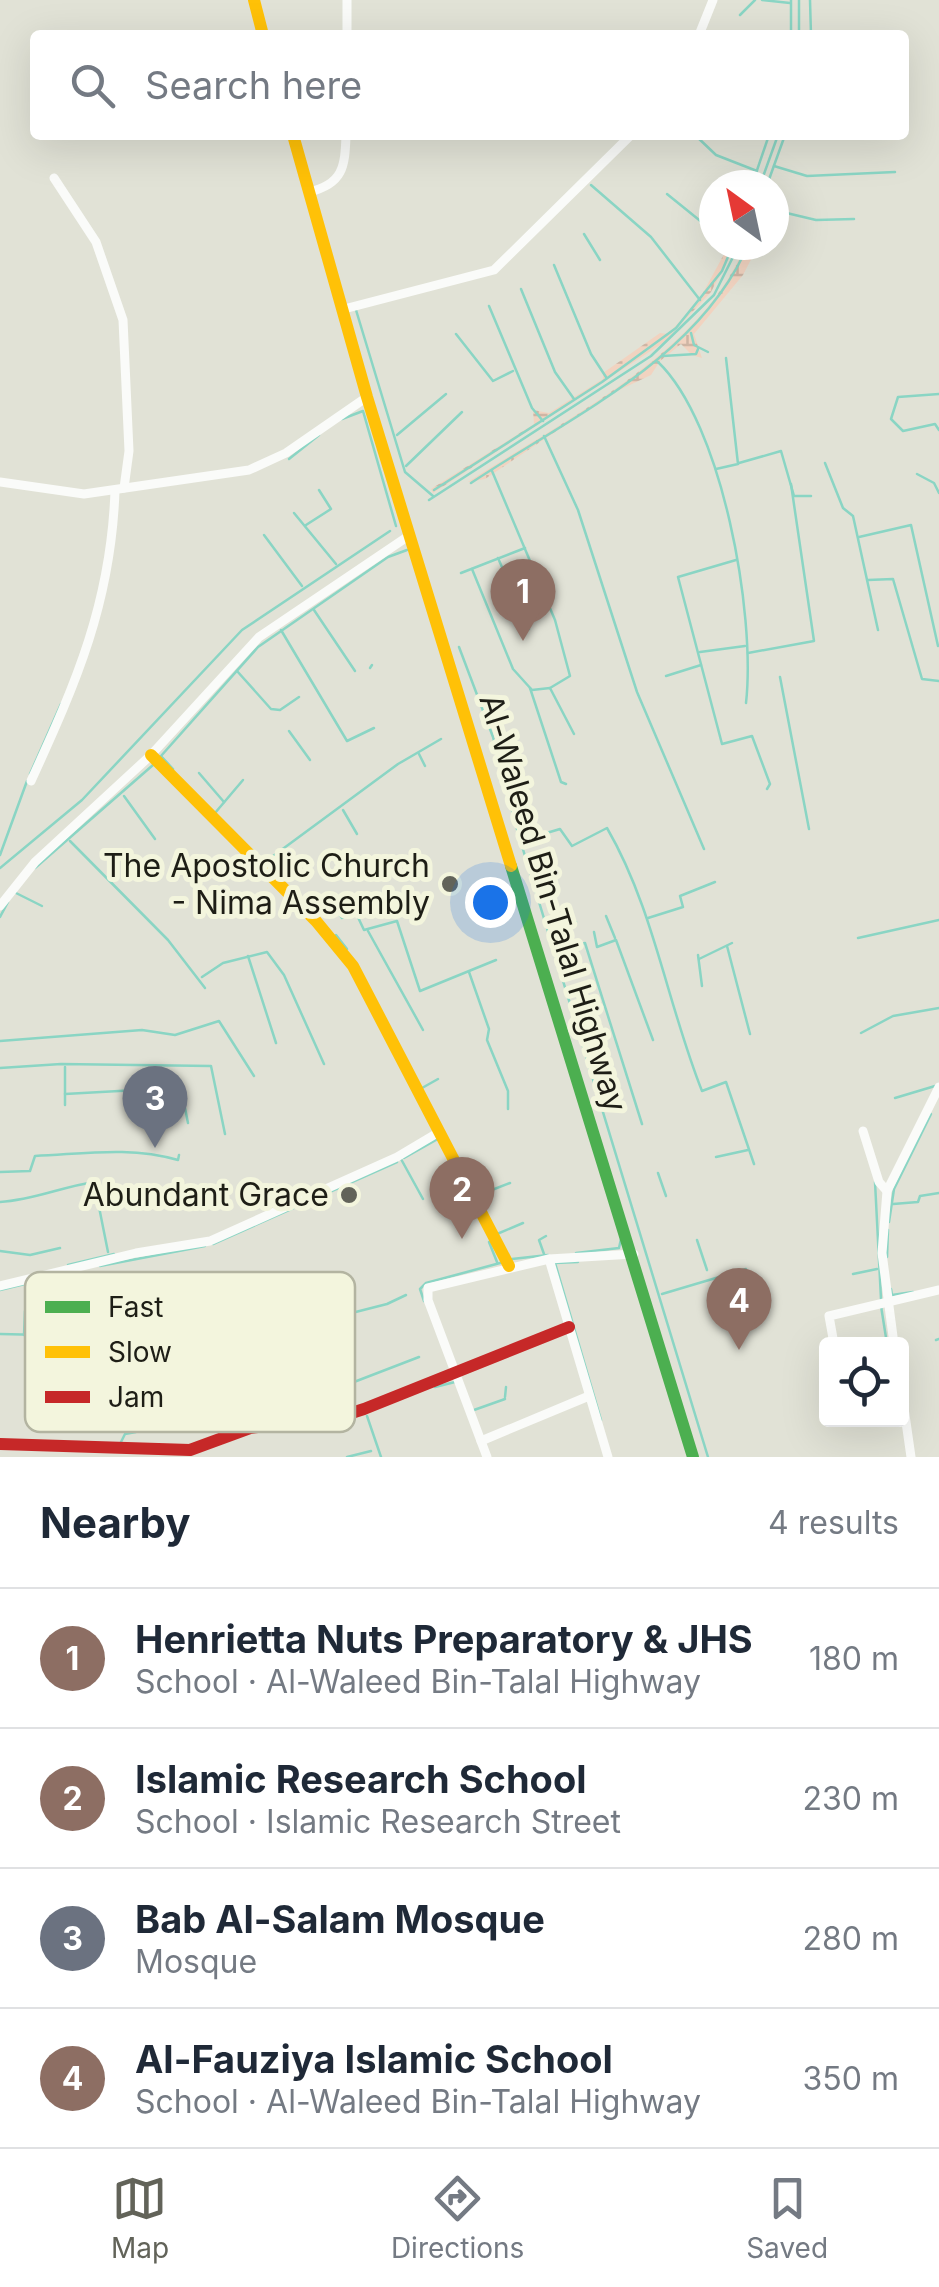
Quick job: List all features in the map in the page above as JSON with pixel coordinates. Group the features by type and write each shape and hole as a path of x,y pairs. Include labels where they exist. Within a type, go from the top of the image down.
{"street":[{"path":"254,0 263,30"},
{"path":"347,0 347,30"},
{"path":"701,30 713,0"},
{"name":"Al-Waleed Bin-Talal Highway","path":"293,140 367,397 634,1254 693,1457"},
{"path":"309,192 330,187 340,178 345,140"},
{"path":"344,309 494,270 626,140"},
{"path":"31,781 96,627 129,438 123,320 96,242 54,178"},
{"path":"0,482 67,494 119,490 259,467 367,397"},
{"path":"0,906 34,862 152,756 259,637 410,535"},
{"path":"152,756 334,940 352,966 509,1266"},
{"path":"0,882 12,888"},
{"path":"893,1337 882,1254 887,1191 939,1087"},
{"path":"863,1130 878,1179 887,1191"},
{"path":"58,1272 136,1253 210,1241 397,1157 439,1132"},
{"path":"487,1457 428,1300 428,1288 550,1258 634,1254"},
{"path":"550,1258 608,1457"},
{"path":"0,1286 25,1280"},
{"path":"833,1337 829,1316 939,1290"},
{"path":"355,1411 569,1327"},
{"path":"481,1441 589,1396"},
{"path":"907,1427 911,1457"},
{"path":"0,1444 199,1449 240,1432"}],"green space":[{"path":"721,260 728,260 711,292 663,343 433,493 431,489 534,424 533,410 549,413 603,379 603,373 660,333 668,334 698,302"},
{"path":"737,260 751,260 694,334 702,358 692,355 681,344 660,361 651,375 613,393 485,479 468,482 626,381 697,319 725,284"}],"waterway":[{"path":"740,15 755,0"},
{"path":"762,0 790,3"},
{"path":"791,0 791,30"},
{"path":"799,0 799,30"},
{"path":"810,0 811,30"},
{"path":"700,140 716,155 754,170"},
{"path":"757,170 767,140"},
{"path":"765,170 776,140"},
{"path":"772,170 783,140"},
{"path":"774,166 807,176 895,172"},
{"path":"591,185 651,237 700,300"},
{"path":"667,194 699,220"},
{"path":"789,214 816,220 854,219"},
{"path":"584,234 600,260"},
{"path":"434,490 602,382 676,328 727,260"},
{"path":"429,500 651,356 714,295 732,260"},
{"path":"471,483 589,409 665,353 698,321 740,260"},
{"path":"554,265 591,354 606,377"},
{"path":"521,289 555,372 574,399"},
{"path":"489,306 532,408 543,421"},
{"path":"356,310 405,472 433,496"},
{"path":"691,333 694,345 708,352"},
{"path":"456,334 493,381 513,371"},
{"path":"663,356 696,354 698,349"},
{"path":"716,469 738,464 726,358"},
{"path":"658,362 681,390 700,428 730,522 745,620 746,703"},
{"path":"397,435 446,394"},
{"path":"939,394 898,397 891,419 903,431 935,424 939,430"},
{"path":"342,419 363,411 396,526"},
{"path":"406,466 462,412"},
{"path":"289,459 319,435"},
{"path":"544,436 578,510 637,692 704,849"},
{"path":"739,463 781,451 794,496 811,496"},
{"path":"825,463 843,508 853,516 878,630"},
{"path":"492,471 555,620 570,676 550,688"},
{"path":"917,474 934,483 939,493"},
{"path":"748,653 814,641 791,484"},
{"path":"306,525 331,509 319,490"},
{"path":"294,513 336,564"},
{"path":"859,537 911,525 938,646"},
{"path":"0,868 82,800 242,630 390,531"},
{"path":"264,535 302,586"},
{"path":"461,573 525,548"},
{"path":"173,769 161,756 258,647 388,557 407,550"},
{"path":"498,558 529,629"},
{"path":"736,560 678,577 722,744 752,736 770,784 767,789"},
{"path":"472,569 513,669 532,690 550,688 574,734"},
{"path":"868,580 893,579 922,679 939,681"},
{"path":"314,610 355,671"},
{"path":"281,630 347,741 374,728"},
{"path":"700,652 745,646"},
{"path":"459,647 493,737 518,833 708,1457"},
{"path":"666,676 701,665"},
{"path":"237,671 271,709 280,710 299,697"},
{"path":"780,677 809,829"},
{"path":"530,688 561,782 566,784"},
{"path":"30,774 61,704"},
{"path":"289,731 310,760"},
{"path":"265,862 398,764 441,739"},
{"path":"419,754 425,766"},
{"path":"35,868 153,765"},
{"path":"199,773 224,802"},
{"path":"215,813 243,780"},
{"path":"0,855 27,781"},
{"path":"124,796 155,839"},
{"path":"343,810 357,834"},
{"path":"523,840 560,829 572,846 607,828 637,891 702,1091 726,1082 754,1164"},
{"path":"70,841 168,940 205,988"},
{"path":"648,918 683,907 680,896 715,882"},
{"path":"16,893 42,906"},
{"path":"0,917 8,902"},
{"path":"330,902 342,918 355,911 364,930 397,921 420,991 496,960"},
{"path":"606,916 615,938"},
{"path":"858,938 939,920"},
{"path":"550,931 576,922"},
{"path":"368,931 423,1030"},
{"path":"594,932 597,947 616,940 653,1040"},
{"path":"336,935 347,949"},
{"path":"555,950 585,943 642,1124"},
{"path":"699,959 732,943"},
{"path":"727,946 750,1034"},
{"path":"202,977 223,963 267,952 284,975 324,1064"},
{"path":"698,955 702,986"},
{"path":"248,956 276,1043"},
{"path":"469,972 489,1029 487,1040 508,1091 508,1109"},
{"path":"861,1033 893,1016 939,1008"},
{"path":"0,1041 142,1030 175,1035 219,1021 254,1076"},
{"path":"0,1068 61,1064 211,1066 225,1134"},
{"path":"65,1067 65,1105"},
{"path":"422,1088 438,1079"},
{"path":"895,1098 935,1086"},
{"path":"65,1094 137,1090 139,1103 184,1103 188,1123"},
{"path":"889,1222 894,1189 931,1114"},
{"path":"404,1158 436,1140"},
{"path":"716,1157 748,1150"},
{"path":"0,1172 30,1171 35,1156 124,1152 178,1160 179,1155"},
{"path":"401,1159 423,1199"},
{"path":"213,1244 397,1162"},
{"path":"658,1173 666,1196"},
{"path":"0,1202 94,1182 108,1252"},
{"path":"875,1182 881,1299"},
{"path":"479,1195 510,1183"},
{"path":"893,1204 918,1202 920,1196 939,1193"},
{"path":"497,1234 523,1223"},
{"path":"887,1257 888,1230"},
{"path":"544,1254 539,1240 546,1236"},
{"path":"576,1253 619,1248 621,1239"},
{"path":"697,1240 707,1270"},
{"path":"489,1242 497,1262"},
{"path":"100,1266 205,1246"},
{"path":"0,1251 30,1255 60,1248"},
{"path":"68,1265 114,1254"},
{"path":"512,1259 548,1255"},
{"path":"578,1262 555,1263 601,1420"},
{"path":"424,1301 420,1289 426,1283 500,1263"},
{"path":"662,1294 746,1269"},
{"path":"853,1274 877,1269"},
{"path":"0,1290 25,1284"},
{"path":"891,1289 892,1295 913,1292"},
{"path":"355,1312 406,1295"},
{"path":"881,1306 886,1337"},
{"path":"24,1335 25,1311"},
{"path":"0,1334 25,1335"},
{"path":"355,1382 419,1357"},
{"path":"435,1387 455,1382"},
{"path":"505,1397 506,1387"},
{"path":"474,1410 505,1399"},
{"path":"367,1416 381,1457"},
{"path":"121,1442 125,1434 136,1432"},
{"path":"347,1457 371,1451"}],"traffic: fast":[{"path":"511,866 693,1457"}],"traffic: slow":[{"path":"254,0 262,30"},
{"path":"294,140 367,397 511,866"},
{"path":"151,755 316,921 353,966 509,1266"}],"traffic: jam":[{"path":"355,1412 569,1327"},
{"path":"0,1444 190,1450 239,1432"}],"place":[{"name":"Henrietta Nuts Preparatory & JHS","path":"523,641"},
{"name":"The Apostolic Church - Nima Assembly","path":"450,884"},
{"name":"Bab Al-Salam Mosque","path":"155,1148"},
{"name":"Abundant Grace","path":"349,1195"},
{"name":"Islamic Research School","path":"462,1239"},
{"name":"Al-Fauziya Islamic School","path":"739,1350"}]}
